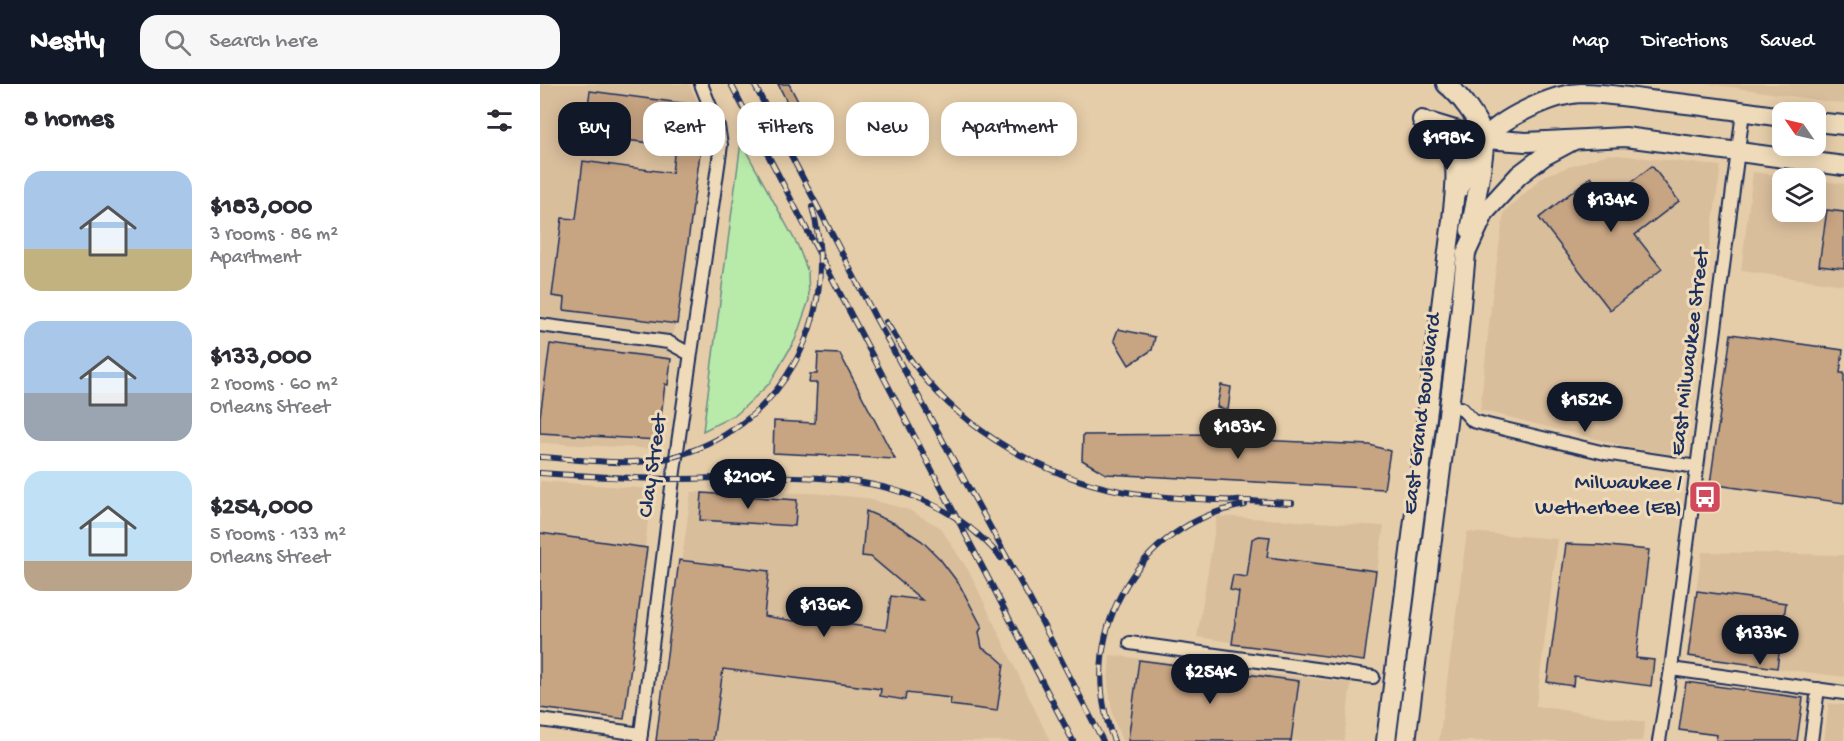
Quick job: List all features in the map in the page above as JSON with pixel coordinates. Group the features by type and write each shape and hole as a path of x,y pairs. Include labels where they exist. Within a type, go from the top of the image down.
{"main road":[{"path":"1446,84 1458,94 1469,109 1485,139 1466,253"},
{"path":"1452,220 1458,190 1464,175 1485,139 1521,113 1545,101 1580,93 1772,116"},
{"path":"1452,220 1455,167 1453,154 1440,132 1422,120 1485,139 1526,142 1625,137 1844,166"},
{"path":"1826,123 1844,125"},
{"name":"East Grand Boulevard","path":"1406,741 1458,337 1466,253 1485,212 1519,175 1544,156 1574,140"},
{"name":"East Grand Boulevard","path":"1386,741 1452,220"}],"street":[{"name":"Clay Street","path":"640,738 690,354 721,145 720,134 701,84"},
{"name":"East Milwaukee Street","path":"1659,741 1671,669 1743,112"},
{"path":"540,325 668,342 690,354"},
{"path":"1461,408 1473,421 1488,425 1605,453 1697,468"},
{"path":"1130,643 1373,677"},
{"path":"1671,669 1844,693"},
{"path":"1811,741 1818,689"},
{"path":"540,720 640,738"}],"shaded area":[{"path":"540,84 689,84 698,102 643,102 643,156 697,156 658,449 540,443"},
{"path":"1707,84 1844,84 1844,104 1731,87"},
{"path":"1608,154 1721,166 1679,456 1628,447 1480,410 1492,296 1504,212 1545,175"},
{"path":"1753,172 1772,174 1772,222 1826,222 1826,182 1844,184 1844,285 1741,271"},
{"path":"540,481 652,489 624,719 540,708"},
{"path":"691,492 814,493 865,498 909,510 940,527 970,573 1050,741 658,741"},
{"path":"1217,516 1384,526 1363,662 1197,637"},
{"path":"1467,532 1558,539 1536,706 1645,722 1642,741 1439,741"},
{"path":"1702,552 1844,555 1844,677 1686,657"},
{"path":"1110,655 1351,683 1344,741 1122,741 1113,717 1108,685"},
{"path":"1829,703 1844,705 1844,741 1824,741"}],"green space":[{"path":"739,156 749,156 798,246 808,272 809,300 795,340 770,383 737,414 703,431"}],"building":[{"path":"778,84 789,84 798,102 787,102"},
{"path":"590,91 673,102 643,102 643,142 631,141 631,102 588,102"},
{"path":"674,156 700,156 677,324 564,310 565,298 552,296 562,218 576,219 583,161 672,173"},
{"path":"1652,166 1679,201 1635,235 1662,269 1610,310 1539,218 1591,177 1608,200"},
{"path":"1827,210 1844,212 1844,268 1819,265"},
{"path":"1118,329 1155,337 1152,350 1129,365 1114,340"},
{"path":"1731,334 1843,350 1840,373 1844,373 1844,503 1710,484"},
{"path":"550,344 671,359 668,385 665,384 658,440 540,433"},
{"path":"818,353 840,354 895,459 773,453 774,421 815,423 817,383 809,383 810,374 817,374"},
{"path":"1221,385 1231,387 1228,410 1217,407"},
{"path":"1213,434 1213,438 1370,445 1390,451 1384,489 1106,474 1082,460 1083,435"},
{"path":"702,493 797,500 795,526 700,520"},
{"path":"866,511 896,524 922,541 940,559 959,584 982,627 979,632 982,648 1004,664 997,711 950,705 951,698 906,693 905,700 880,696 881,689 723,669 713,741 656,741 679,560 769,571 764,616 794,621 818,620 886,630 891,596 922,600 871,557 862,556"},
{"path":"540,533 647,548 624,719 540,708"},
{"path":"1259,536 1270,537 1267,557 1376,571 1364,661 1232,644 1239,592 1230,590 1233,575 1247,577 1252,539"},
{"path":"1566,544 1649,550 1636,658 1654,660 1651,686 1574,676 1573,686 1547,682"},
{"path":"1697,591 1786,603 1777,668 1688,656"},
{"path":"1139,660 1299,681 1291,741 1128,741"},
{"path":"1686,682 1803,698 1797,741 1716,741 1717,735 1679,730"}],"railway":[{"path":"731,84 1073,741"},
{"path":"754,84 875,317 1033,605 1103,741"},
{"path":"540,457 588,461 653,461 708,444 743,423 771,396 794,364 810,328 818,289 819,249 812,207"},
{"path":"886,322 917,368 948,403 995,440 1048,468 1104,487 1153,496 1292,503"},
{"path":"540,473 663,479 767,477 853,481 894,490 933,504 969,527 1001,558"},
{"path":"1114,741 1103,702 1102,664 1108,627 1122,592 1144,561 1172,536 1206,516 1245,505"}],"place":[{"name":"Milwaukee / Wetherbee (EB)","path":"1705,497"}]}
